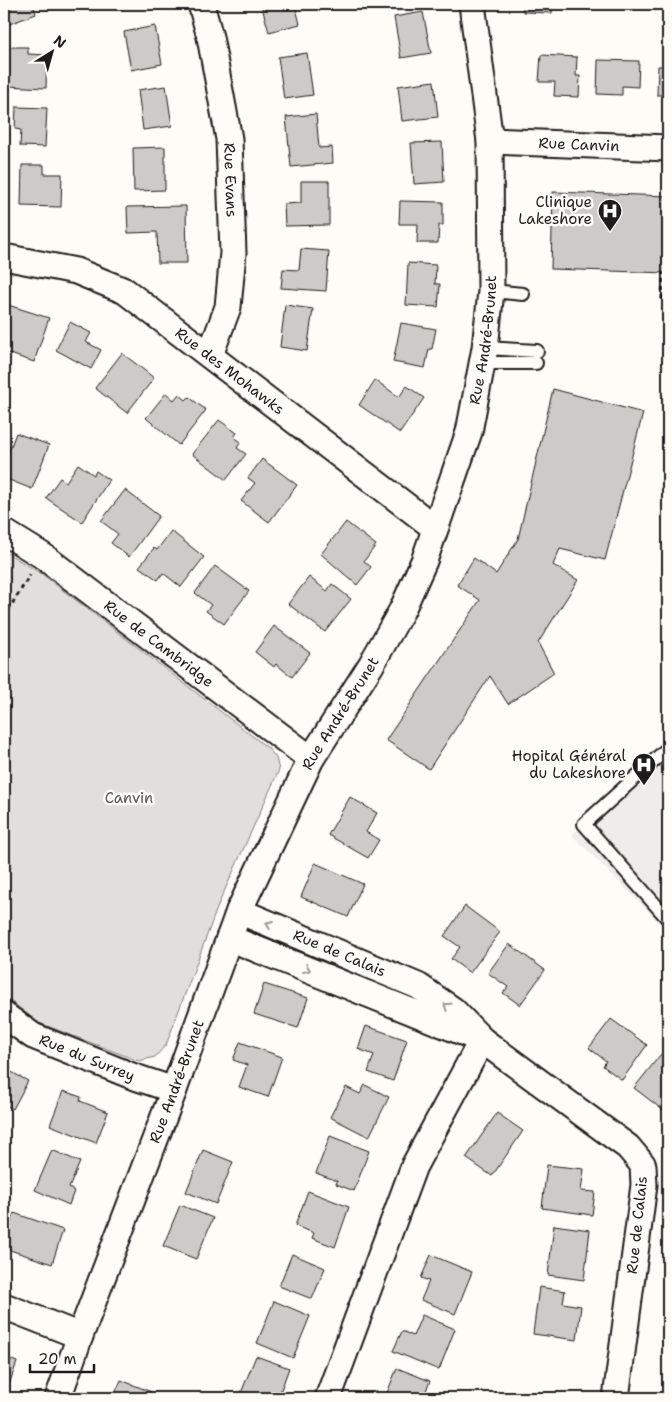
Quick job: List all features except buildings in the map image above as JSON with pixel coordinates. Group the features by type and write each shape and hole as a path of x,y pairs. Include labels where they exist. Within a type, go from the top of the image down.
{"street":[{"name":"Rue Evans","path":"201,4 210,37 229,139 233,253 228,307 210,355"},
{"name":"Rue André-Brunet","path":"58,1398 239,911 311,759 371,665 402,610 424,561 469,432 483,356 490,291 490,141 472,4"},
{"name":"Rue Canvin","path":"490,141 668,148"},
{"name":"Rue des Mohawks","path":"4,257 76,271 125,291 435,528"},
{"name":"Rue de Cambridge","path":"4,532 43,556 311,759"},
{"name":"Rue de Calais","path":"239,911 418,986 454,1010 482,1040 628,1147 643,1165 644,1185 616,1398"},
{"name":"Rue de Calais","path":"229,938 482,1040"},
{"name":"Rue du Surrey","path":"4,1015 33,1036 132,1076 174,1090"},
{"path":"328,1398 414,1166 482,1040"},
{"path":"4,1306 80,1336"}],"lane":[{"path":"490,291 523,294"},
{"path":"483,356 536,357"},
{"path":"668,748 584,824 668,919"}],"path":[{"path":"662,299 663,273"},
{"path":"4,617 43,556"}],"shaded area":[{"name":"Hopital Général du Lakeshore","path":"668,738 668,931 572,835"}],"green space":[{"name":"Canvin","path":"4,551 42,574 268,748 276,758 279,770 219,903 166,1045 155,1057 139,1061 39,1023 4,996"}],"place":[{"name":"Clinique Lakeshore","path":"610,232"},
{"name":"Hopital Général du Lakeshore","path":"644,786"}]}
